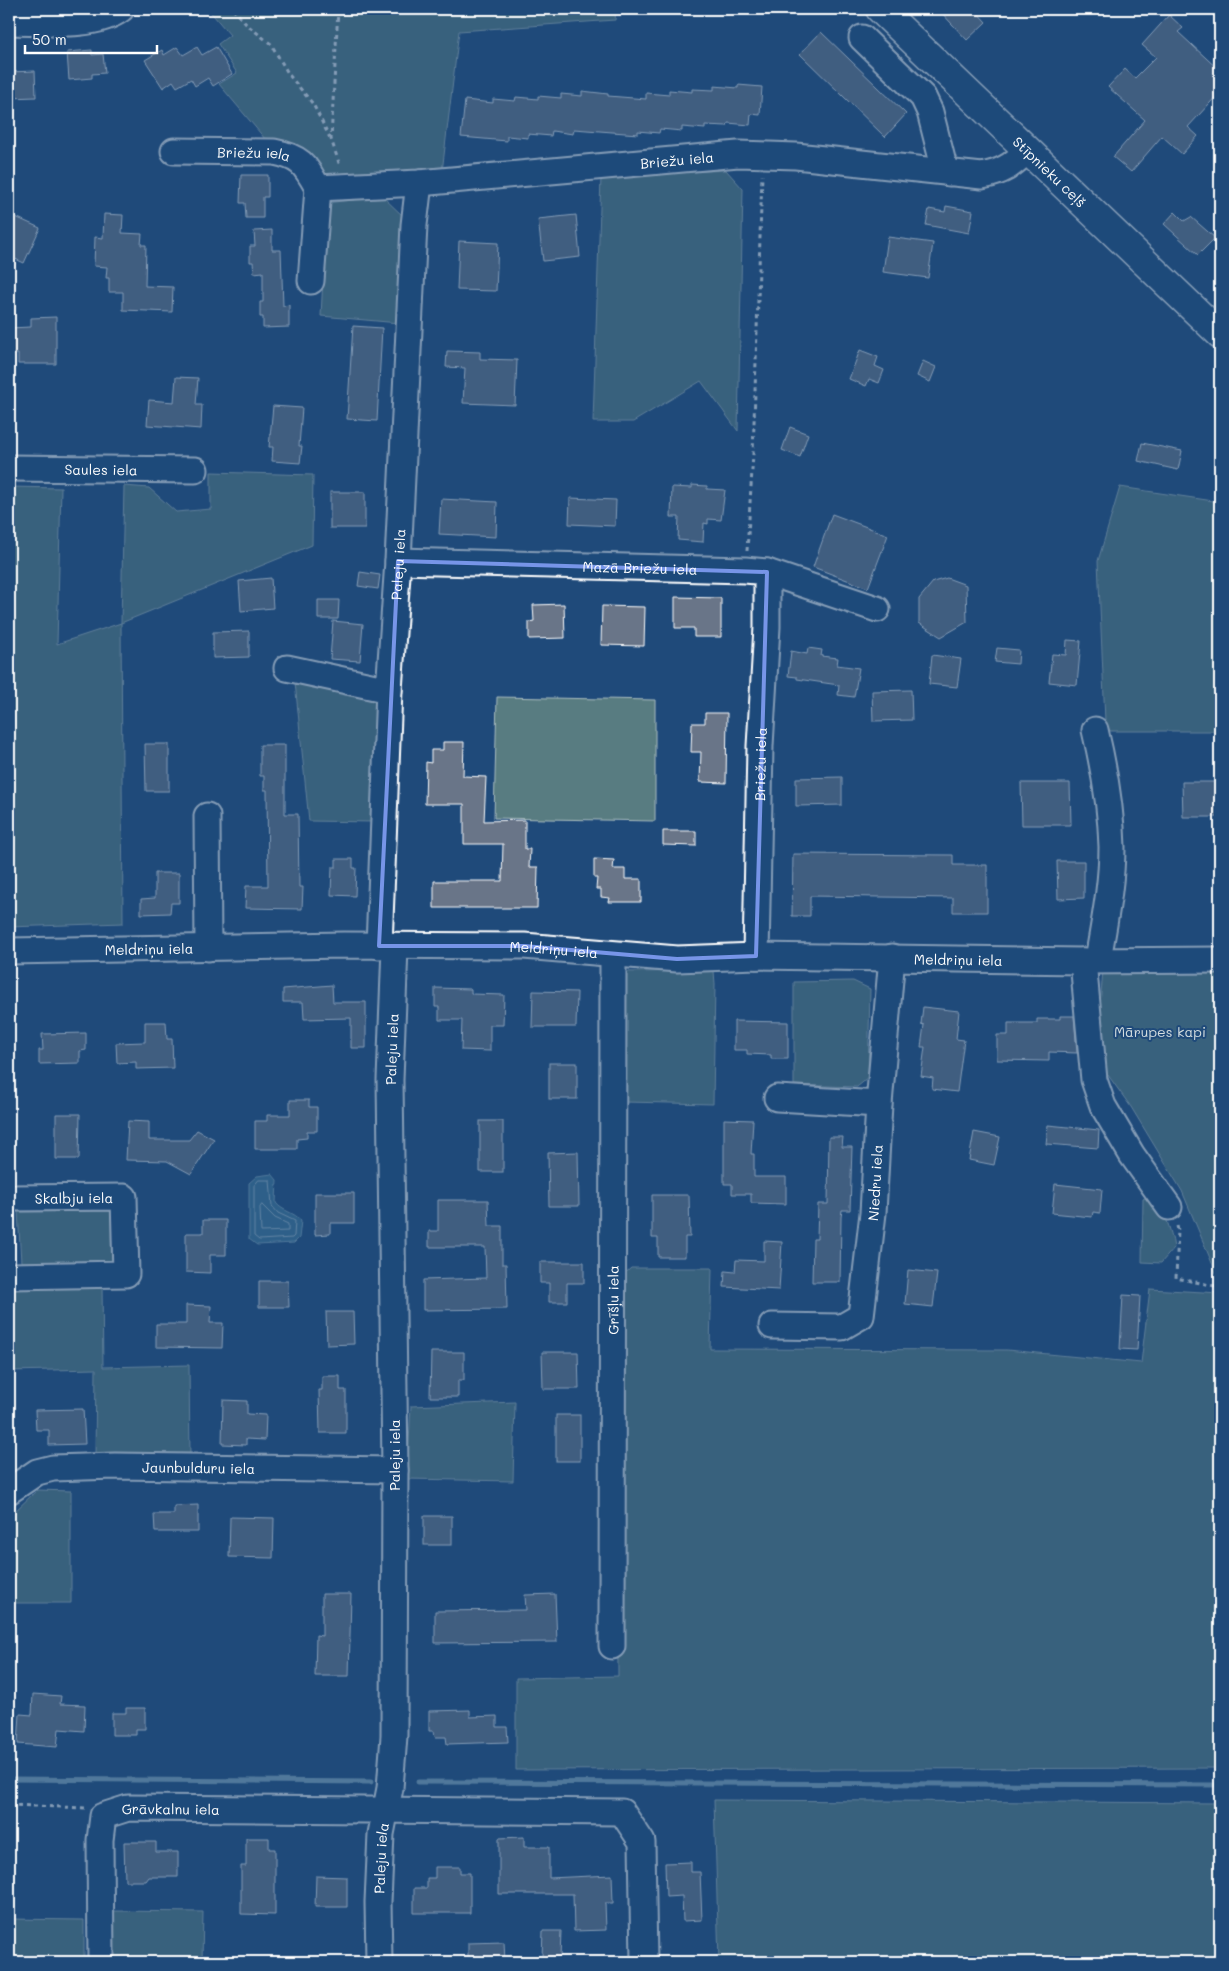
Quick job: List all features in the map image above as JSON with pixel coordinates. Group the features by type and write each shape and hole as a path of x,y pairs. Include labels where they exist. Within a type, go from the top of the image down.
{"main road":[{"name":"Stīpnieku ceļš","path":"880,9 1220,334"}],"street":[{"path":"9,22 90,22 113,15 121,9"},
{"path":"862,38 923,97 930,112 943,163 949,173"},
{"name":"Briežu iela","path":"174,151 274,152 289,155 308,170 318,188 418,183 728,154 762,154 982,176 1000,172 1014,164 1027,151"},
{"name":"Paleju iela","path":"379,1962 381,1834 390,1788 394,1736 395,1470 387,946 389,690 398,561 414,225 418,183"},
{"path":"311,281 318,188"},
{"name":"Saules iela","path":"9,468 195,470"},
{"name":"Mazā Briežu iela","path":"398,561 756,571 877,609"},
{"name":"Briežu iela","path":"756,571 767,627 760,746 756,956"},
{"path":"287,668 389,690"},
{"path":"1095,730 1106,777 1112,846 1110,885 1090,960 1094,1080 1103,1106 1132,1155 1169,1207"},
{"path":"207,816 208,948"},
{"name":"Meldriņu iela","path":"9,951 524,946 677,959 756,956 1220,960"},
{"name":"Grīšļu iela","path":"612,1646 613,955"},
{"name":"Niedru iela","path":"772,1326 842,1327 861,1316 873,1213 879,1104 892,957"},
{"path":"777,1098 879,1104"},
{"name":"Skalbju iela","path":"9,1198 124,1196 126,1274 9,1276"},
{"name":"Jaunbulduru iela","path":"9,1491 37,1472 53,1468 115,1466 395,1470"},
{"name":"Grāvkalnu iela","path":"101,1962 100,1840 103,1816 128,1808 622,1812 642,1842 644,1962"}],"path":[{"path":"233,9 246,24 271,44 289,75 313,104 331,139 348,187"},
{"path":"331,139 338,9"},
{"path":"756,571 753,454 762,154"},
{"path":"1169,1207 1178,1230 1176,1278 1220,1287"},
{"path":"9,1805 85,1808 103,1816"}],"highlighted area":[{"path":"398,561 767,572 756,956 677,959 524,946 379,946"}],"green space":[{"path":"208,9 616,9 615,20 459,31 442,172 322,175 271,146 219,84 237,73 218,44 230,35"},
{"path":"726,170 743,189 738,431 701,381 633,422 593,422 601,177"},
{"path":"382,196 405,218 399,323 321,316 327,203"},
{"path":"211,472 313,475 312,545 121,623 124,486 149,488 176,512 211,509"},
{"path":"9,487 61,488 57,644 121,623 123,923 9,927"},
{"path":"1120,487 1220,502 1220,731 1110,731 1105,721 1098,561"},
{"path":"295,682 375,698 373,822 309,821"},
{"path":"497,697 655,700 655,821 494,818"},
{"name":"Mārupes kapi","path":"1103,970 1220,970 1220,1275 1217,1275 1182,1191 1131,1107 1105,1071 1098,1028"},
{"path":"714,971 713,1104 625,1102 620,972"},
{"path":"853,981 870,989 868,1078 857,1087 794,1085 794,982"},
{"path":"1153,1194 1166,1220 1174,1248 1161,1263 1142,1262 1143,1199"},
{"path":"114,1211 114,1263 21,1262 18,1212"},
{"path":"631,1268 712,1268 710,1349 1007,1350 1141,1363 1150,1289 1220,1293 1220,1768 516,1770 516,1678 618,1676 617,1433 620,1278"},
{"path":"9,1286 102,1287 103,1367 189,1365 190,1457 95,1457 96,1369 9,1371"},
{"path":"515,1402 513,1481 407,1479 411,1406"},
{"path":"37,1490 71,1491 71,1603 9,1603 9,1517"},
{"path":"714,1800 1220,1803 1220,1962 719,1962"},
{"path":"111,1911 203,1912 202,1962 110,1962"},
{"path":"9,1919 84,1920 84,1962 9,1962"}],"water":[{"path":"272,1174 277,1180 276,1203 301,1221 299,1238 294,1243 257,1245 249,1239 249,1183 257,1176"}],"building":[{"path":"938,9 974,9 986,22 967,40"},
{"path":"1169,15 1183,28 1178,32 1220,71 1220,92 1188,127 1198,136 1182,154 1162,136 1131,172 1113,157 1145,120 1108,87 1125,69 1135,78 1156,57 1142,45"},
{"path":"821,32 906,114 885,137 800,54"},
{"path":"177,47 183,55 197,47 202,55 216,47 232,74 213,86 208,78 195,86 191,79 177,87 173,81 163,88 145,60 162,50 164,55"},
{"path":"92,50 92,55 103,54 105,73 92,74 92,78 69,80 67,52"},
{"path":"35,71 36,97 9,98 9,72"},
{"path":"738,85 762,87 760,115 751,114 750,125 728,123 727,126 705,125 705,129 682,127 682,131 660,129 659,133 638,131 638,134 574,129 573,134 552,131 551,136 528,134 528,138 507,136 507,141 461,137 465,100 493,103 493,99 515,101 516,97 538,99 538,96 561,98 561,94 582,96 582,91 608,94 608,96 646,99 646,93 669,95 669,90 692,92 692,89 714,90 714,86 738,88"},
{"path":"241,175 268,175 268,197 263,197 263,218 246,218 245,203 240,203"},
{"path":"946,206 973,211 969,233 926,225 929,209 945,212"},
{"path":"1175,212 1184,221 1191,217 1215,238 1198,255 1164,224"},
{"path":"9,214 40,228 24,263 9,256"},
{"path":"104,214 123,215 122,233 142,234 141,245 146,245 145,286 173,287 172,312 123,310 123,292 109,292 109,278 106,278 107,267 94,266 95,237 103,238"},
{"path":"576,215 580,257 543,261 538,219"},
{"path":"272,230 272,250 281,250 283,306 289,305 289,327 263,328 263,317 260,317 260,302 263,302 263,272 254,273 253,262 250,262 250,246 255,246 254,231"},
{"path":"888,237 933,243 928,278 883,272"},
{"path":"459,241 498,243 496,291 457,290"},
{"path":"56,317 56,364 18,364 18,354 9,354 9,328 31,327 31,318"},
{"path":"353,326 382,328 377,421 347,419"},
{"path":"860,350 878,357 875,366 884,370 879,383 869,379 866,386 849,379"},
{"path":"447,351 480,352 480,359 517,360 515,405 463,403 465,368 446,367"},
{"path":"923,361 936,367 930,382 917,376"},
{"path":"176,377 198,378 196,405 202,405 201,429 147,425 149,400 174,402"},
{"path":"273,406 302,408 299,446 302,446 300,463 272,461 273,447 269,447"},
{"path":"790,427 808,434 800,457 782,450"},
{"path":"1142,443 1182,451 1178,470 1138,461"},
{"path":"692,485 707,486 707,489 725,490 721,520 708,519 708,524 704,523 703,542 678,540 679,517 671,517 672,487 692,488"},
{"path":"330,492 365,492 365,528 330,528"},
{"path":"570,498 616,500 615,526 569,524"},
{"path":"441,499 497,502 496,537 439,534"},
{"path":"832,514 888,535 868,588 813,567"},
{"path":"360,572 380,575 378,589 358,586"},
{"path":"271,578 273,608 241,611 239,581"},
{"path":"947,578 966,585 967,622 941,637 919,623 919,599 933,582"},
{"path":"675,597 721,598 721,637 694,637 694,628 675,628"},
{"path":"318,600 339,600 338,619 318,619"},
{"path":"564,604 565,638 529,639 529,622 534,621 533,605"},
{"path":"602,606 645,607 644,646 601,645"},
{"path":"333,621 363,624 360,661 330,659"},
{"path":"249,631 249,657 213,658 213,632"},
{"path":"1067,640 1081,641 1077,685 1049,682 1052,654 1066,655"},
{"path":"808,648 822,650 821,656 838,658 837,665 859,668 854,697 838,695 839,685 788,676 791,651 807,654"},
{"path":"997,648 1019,650 1018,664 995,662"},
{"path":"932,655 961,659 957,687 929,684"},
{"path":"911,690 912,720 873,721 872,691"},
{"path":"705,713 727,713 726,783 700,782 701,752 691,752 692,723 705,723"},
{"path":"443,742 464,742 463,776 486,777 484,821 525,820 525,849 530,849 529,867 538,867 537,908 434,908 434,881 502,881 503,844 464,844 464,804 425,804 426,762 431,763 431,750 443,750"},
{"path":"145,744 169,744 169,791 146,791"},
{"path":"260,745 285,745 285,814 298,814 299,887 303,887 302,909 245,908 246,886 268,886 267,790 264,790 264,776 260,776"},
{"path":"842,777 842,805 796,806 796,778"},
{"path":"1182,782 1220,782 1220,817 1183,817"},
{"path":"1021,783 1070,783 1071,825 1022,825"},
{"path":"663,831 696,831 696,846 663,845"},
{"path":"793,854 953,855 953,865 987,865 987,912 953,912 953,898 810,896 810,916 792,916"},
{"path":"336,859 353,859 353,868 356,868 355,896 331,895 332,867 336,867"},
{"path":"594,859 614,860 613,869 625,869 625,879 641,879 641,902 609,902 610,898 601,897 601,889 596,889 597,878 594,878"},
{"path":"1057,861 1084,861 1084,898 1058,899"},
{"path":"155,873 179,873 179,903 171,903 170,913 141,914 141,899 155,898"},
{"path":"332,985 333,1002 366,1002 366,1048 351,1048 351,1018 304,1019 303,1002 283,1002 283,989"},
{"path":"435,988 471,989 471,994 504,995 503,1025 490,1025 490,1051 461,1050 462,1020 439,1020 439,1007 435,1007"},
{"path":"533,991 577,992 576,1027 532,1027"},
{"path":"923,1007 959,1011 956,1039 964,1040 957,1092 932,1089 933,1078 921,1076 925,1047 921,1047 924,1025 921,1024"},
{"path":"1060,1016 1074,1016 1077,1053 1049,1052 1049,1061 997,1060 997,1035 1008,1035 1008,1023 1037,1023 1037,1019 1060,1019"},
{"path":"734,1021 788,1022 788,1059 771,1059 771,1055 747,1054 747,1050 734,1050"},
{"path":"145,1022 166,1022 167,1039 172,1039 173,1068 136,1069 136,1062 117,1063 116,1043 145,1042"},
{"path":"86,1033 86,1050 80,1051 80,1063 39,1064 39,1050 43,1050 42,1034"},
{"path":"549,1063 577,1063 577,1099 549,1099"},
{"path":"290,1100 309,1100 309,1107 317,1107 317,1131 307,1131 307,1138 297,1139 297,1149 255,1149 255,1121 267,1121 267,1115 290,1115"},
{"path":"56,1114 80,1114 79,1159 56,1159"},
{"path":"724,1119 753,1120 751,1154 754,1154 754,1177 786,1177 786,1204 751,1203 751,1194 732,1194 732,1184 724,1184"},
{"path":"128,1121 149,1122 149,1140 189,1140 197,1130 214,1139 191,1174 167,1161 126,1160"},
{"path":"480,1121 503,1121 503,1172 480,1172"},
{"path":"1048,1125 1099,1130 1098,1148 1046,1144"},
{"path":"974,1132 1000,1137 994,1165 969,1160"},
{"path":"829,1137 843,1137 842,1147 852,1147 850,1210 842,1210 841,1217 840,1282 812,1282 813,1239 817,1239 818,1204 828,1204"},
{"path":"578,1152 579,1206 549,1206 548,1153"},
{"path":"1055,1184 1102,1189 1100,1213 1093,1212 1092,1217 1052,1213"},
{"path":"315,1193 354,1193 354,1223 330,1223 330,1234 315,1235"},
{"path":"652,1195 689,1195 690,1237 685,1237 685,1257 658,1257 658,1238 652,1238"},
{"path":"438,1200 488,1200 489,1226 502,1226 502,1264 506,1264 507,1309 423,1310 423,1280 486,1278 485,1247 429,1247 429,1231 438,1231"},
{"path":"203,1220 226,1220 226,1255 210,1255 210,1273 186,1272 186,1233 203,1233"},
{"path":"764,1241 782,1242 779,1290 724,1287 725,1271 735,1272 736,1260 764,1261"},
{"path":"540,1262 584,1262 584,1283 567,1283 567,1302 549,1302 549,1283 540,1283"},
{"path":"908,1270 937,1273 933,1307 905,1304"},
{"path":"259,1281 288,1281 289,1307 259,1307"},
{"path":"1123,1295 1140,1296 1137,1350 1120,1349"},
{"path":"186,1305 211,1306 210,1323 223,1323 222,1348 156,1347 156,1324 186,1324"},
{"path":"326,1312 353,1312 354,1344 327,1345"},
{"path":"431,1352 464,1352 464,1380 458,1380 458,1397 430,1397"},
{"path":"542,1352 578,1352 579,1389 543,1389"},
{"path":"322,1376 340,1376 340,1390 346,1390 346,1433 320,1433 319,1390 322,1390"},
{"path":"223,1400 247,1401 247,1414 266,1415 265,1440 246,1439 246,1445 222,1444"},
{"path":"83,1409 85,1444 49,1445 49,1430 36,1430 35,1410"},
{"path":"556,1415 580,1415 580,1461 556,1461"},
{"path":"198,1505 198,1532 155,1532 154,1514 174,1514 174,1506"},
{"path":"424,1516 452,1516 452,1545 424,1545"},
{"path":"230,1517 274,1518 273,1558 229,1557"},
{"path":"322,1594 351,1594 349,1676 315,1676 316,1635 322,1636"},
{"path":"555,1594 557,1642 435,1643 435,1611 526,1610 525,1595"},
{"path":"33,1694 61,1696 60,1704 85,1705 84,1731 59,1729 57,1747 18,1744 20,1714 32,1715"},
{"path":"126,1708 145,1708 145,1729 136,1729 136,1735 112,1735 112,1713 126,1713"},
{"path":"470,1710 470,1717 497,1716 497,1727 507,1727 508,1742 447,1744 446,1737 435,1737 434,1731 429,1731 429,1711"},
{"path":"524,1837 524,1847 549,1847 549,1878 612,1875 613,1903 605,1903 606,1930 574,1931 573,1894 499,1894 499,1838"},
{"path":"246,1838 269,1838 269,1849 275,1849 275,1915 241,1914 241,1866 246,1866"},
{"path":"124,1842 156,1842 156,1852 178,1852 178,1877 149,1877 146,1881 125,1881"},
{"path":"691,1862 691,1872 700,1872 702,1920 683,1921 682,1896 666,1897 665,1863"},
{"path":"435,1867 460,1867 460,1873 470,1873 470,1913 414,1913 414,1888 427,1888 427,1878 435,1878"},
{"path":"316,1876 347,1877 347,1907 315,1907"},
{"path":"543,1931 561,1931 560,1957 542,1957"},
{"path":"504,1942 505,1962 468,1962 468,1943"}],"waterway":[{"path":"9,1779 371,1782"},
{"path":"418,1782 1220,1785"}]}
